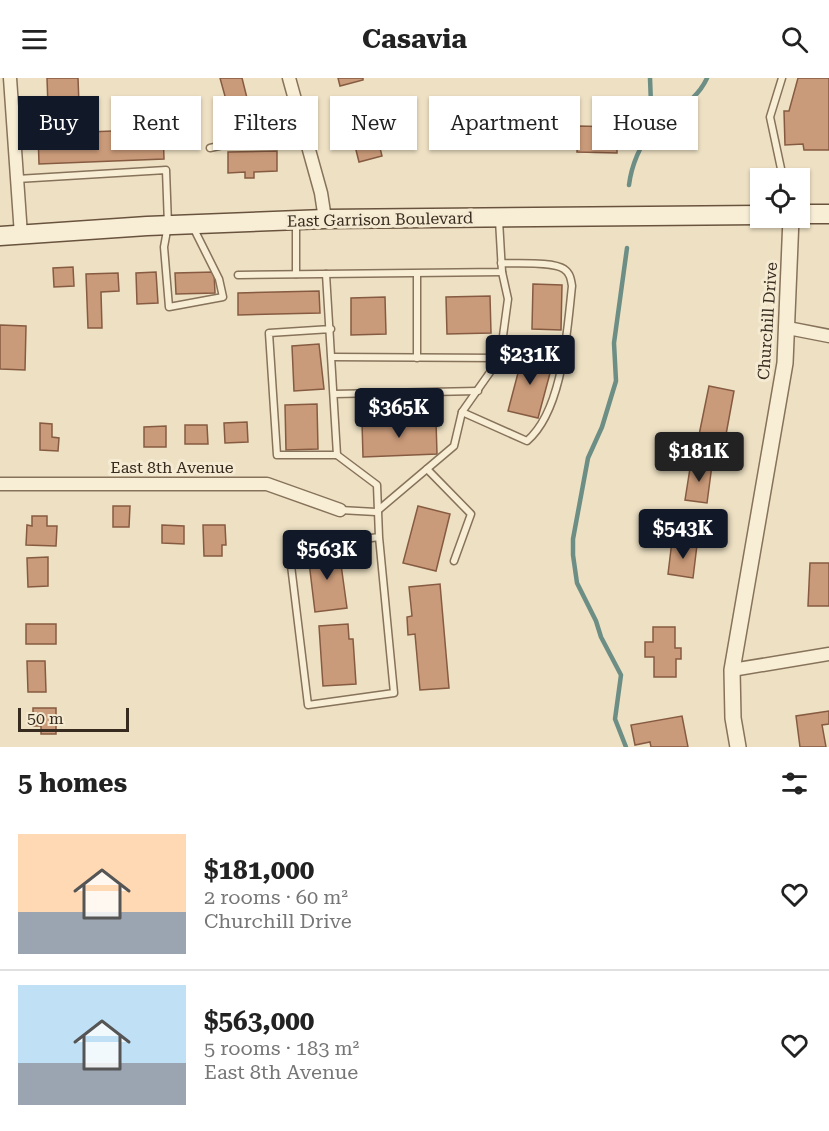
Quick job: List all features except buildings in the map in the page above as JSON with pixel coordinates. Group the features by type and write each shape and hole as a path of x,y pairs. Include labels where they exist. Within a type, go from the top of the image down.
{"main road":[{"path":"810,214 829,214"},
{"name":"East Garrison Boulevard","path":"0,236 168,225 325,219 750,215"}],"street":[{"path":"10,78 21,235"},
{"path":"289,78 294,96"},
{"path":"309,150 321,192 325,219"},
{"name":"Churchill Drive","path":"738,747 733,718 732,670 785,363 791,228"},
{"path":"788,328 829,336"},
{"name":"East 8th Avenue","path":"0,484 267,484 340,510"},
{"path":"732,670 829,654"}],"lane":[{"path":"781,168 770,117 782,78"},
{"path":"17,179 166,170 168,225 164,247 169,308 224,297 219,279 192,224"},
{"path":"340,510 376,512 454,446 462,412 500,358 508,299 502,272 498,216"},
{"path":"296,220 296,274"},
{"path":"462,412 527,441 539,430 562,372 572,286 570,277 565,270 556,266 501,263"},
{"path":"238,275 502,272"},
{"path":"326,274 337,455"},
{"path":"417,274 417,358"},
{"path":"331,329 269,333 277,455 337,455 377,485 376,512 379,537 394,693 308,705 289,549 379,537"},
{"path":"332,357 500,358"},
{"path":"334,394 478,391"},
{"path":"427,469 471,514 454,561"}],"waterway":[{"path":"650,78 651,96"},
{"path":"629,185 634,163 644,141 697,94 707,78"},
{"path":"626,747 615,719 621,675 577,583 573,539 588,458 602,427 616,381 614,343 627,248"}]}
